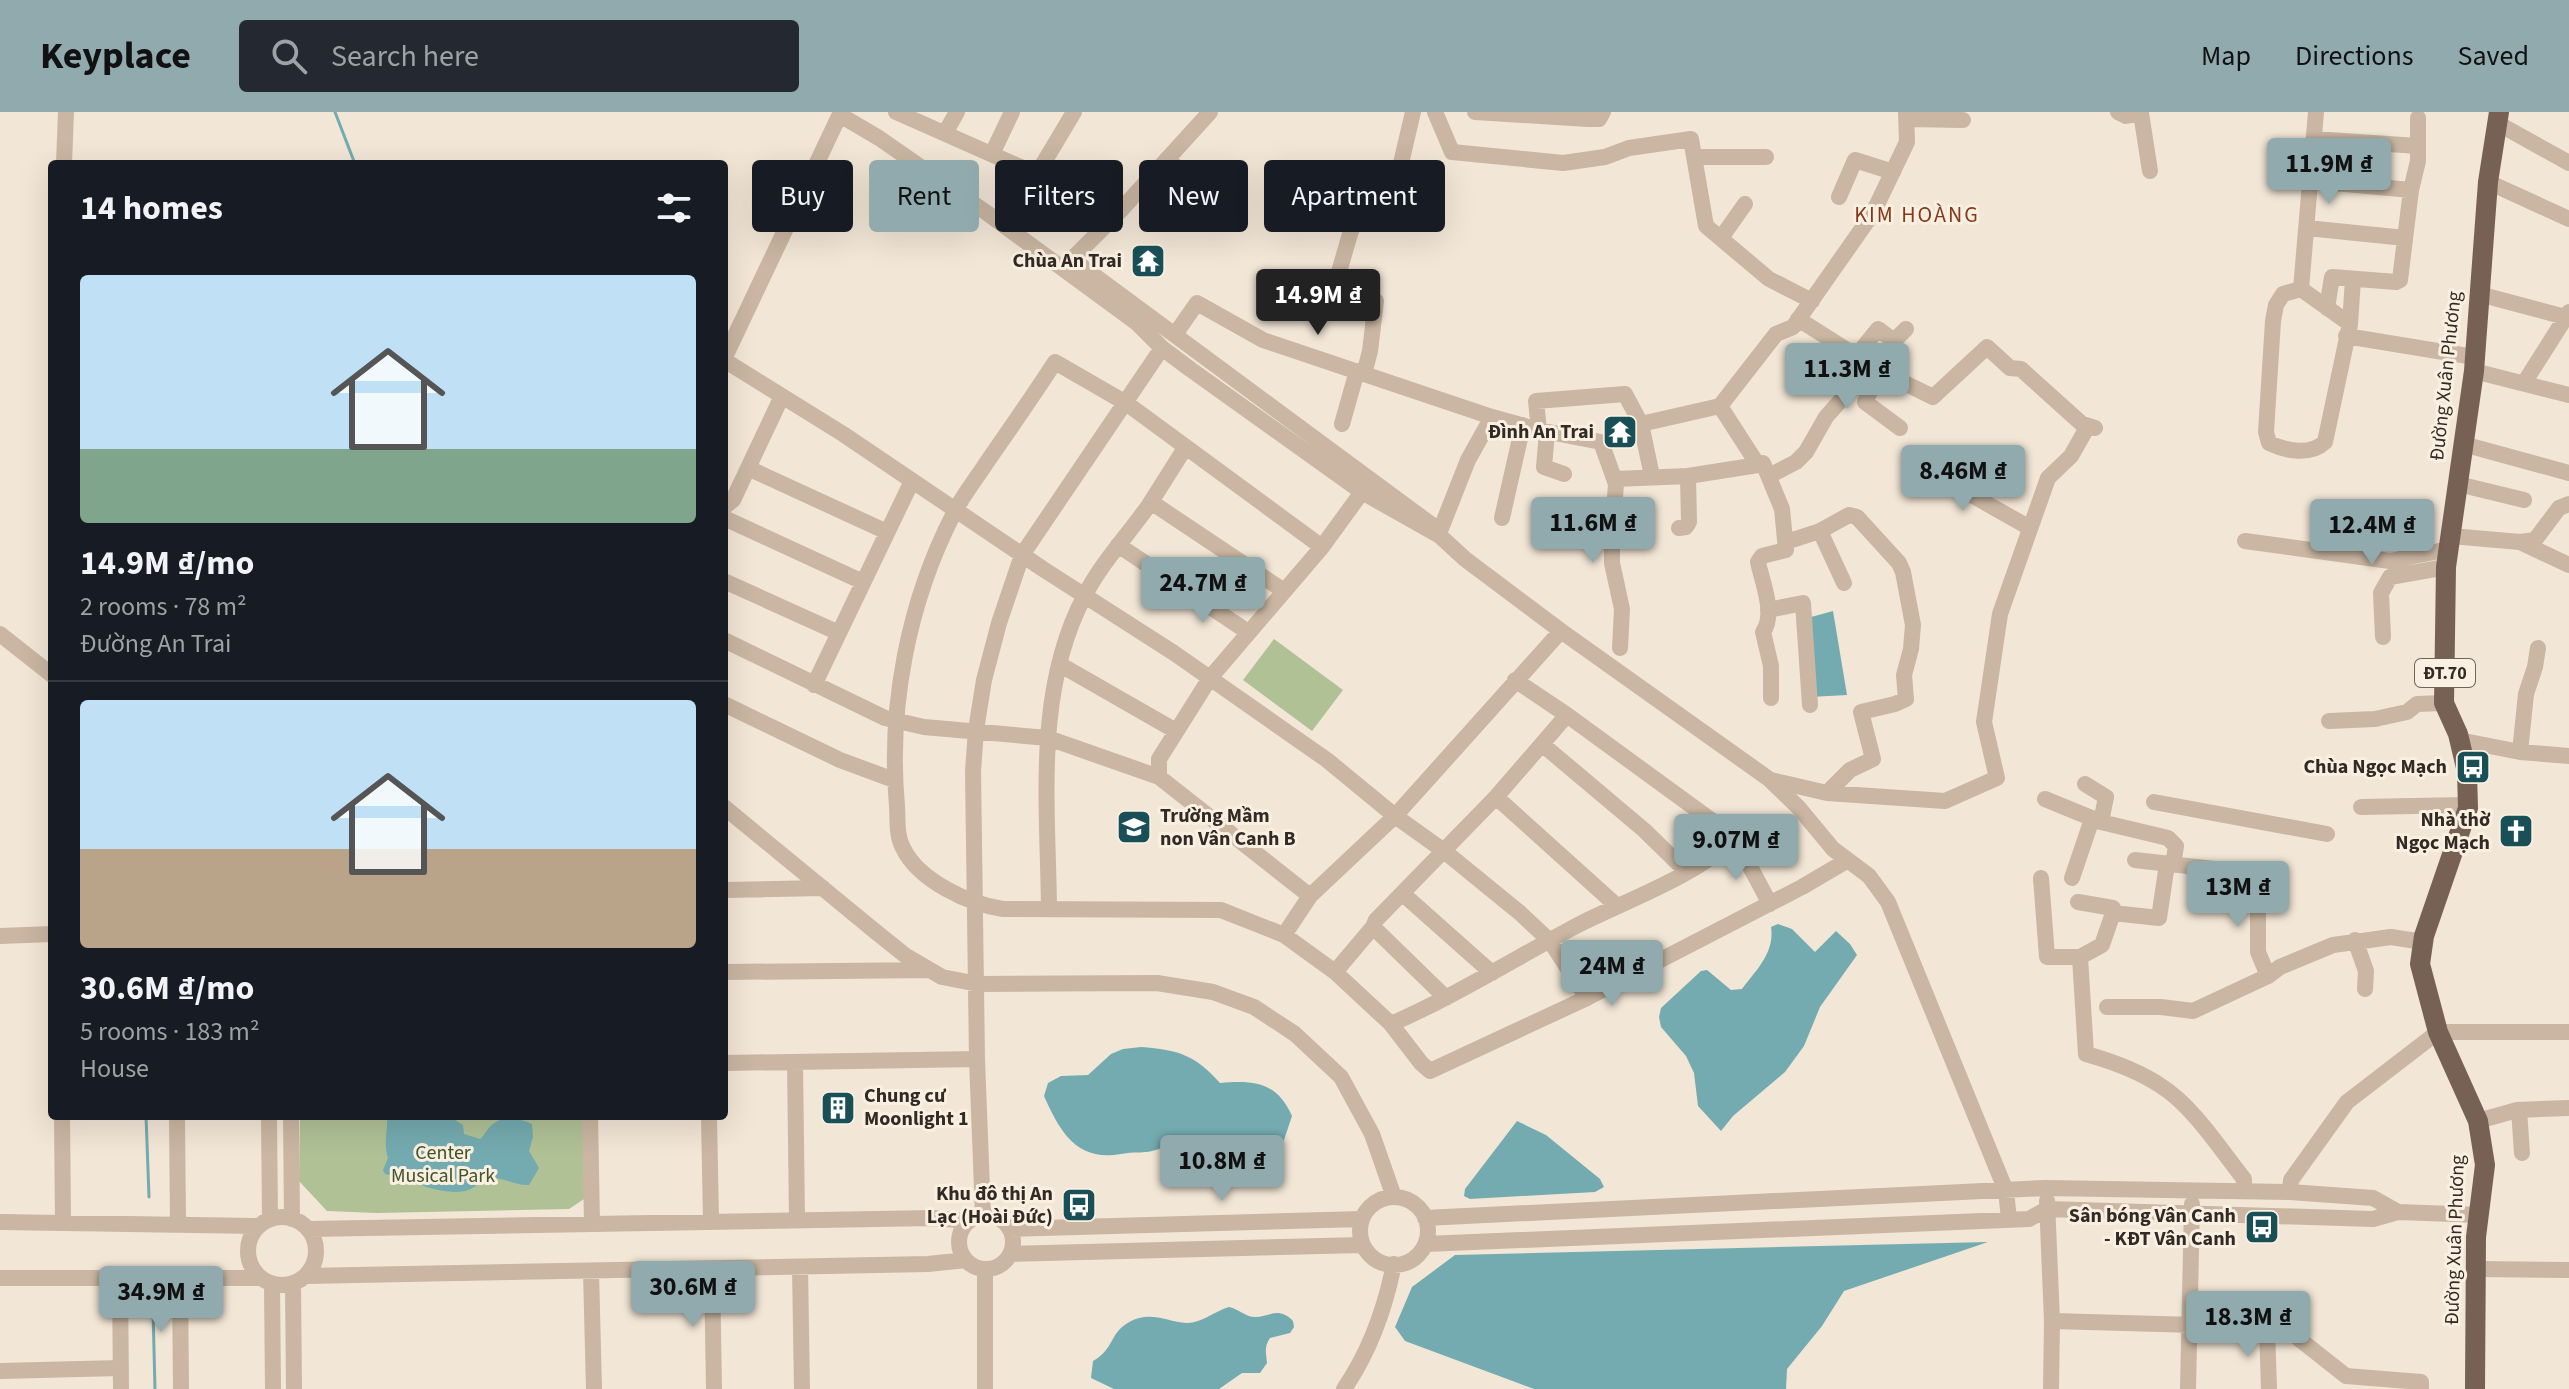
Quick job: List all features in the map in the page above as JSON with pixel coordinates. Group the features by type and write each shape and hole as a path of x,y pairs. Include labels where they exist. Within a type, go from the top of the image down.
{"main road":[{"name":"Đường Xuân Phương","path":"2475,1389 2476,1237 2485,1165 2478,1121 2438,1032 2420,964 2423,942 2467,805 2467,772 2459,740 2444,703 2449,551 2474,364 2488,182 2498,117"}],"street":[{"path":"64,160 66,112"},
{"path":"945,133 957,112"},
{"path":"992,154 1012,112"},
{"path":"1045,160 1074,112"},
{"path":"1123,208 1210,112"},
{"path":"1328,310 1350,234 1374,171 1398,176 1413,112"},
{"path":"1435,112 1452,152 1563,163 1605,157 1629,148 1691,139 1706,226 1769,279 1812,301"},
{"path":"1475,112 1588,119 1599,119 1603,112"},
{"path":"2118,112 2126,116 2141,113 2150,171"},
{"path":"2301,289 2316,112"},
{"path":"728,351 840,113 1176,333 1440,531 1468,460 1492,417"},
{"path":"906,114 1006,160"},
{"path":"1641,424 1720,406 1776,334 1793,327 1873,213 1907,142 1906,116 1963,120"},
{"path":"2498,117 2569,163"},
{"path":"2327,308 2332,277 2400,280 2411,190 2418,161 2418,118"},
{"path":"2314,139 2418,146"},
{"path":"2361,185 2363,143"},
{"path":"1694,157 1766,157"},
{"path":"1839,197 1855,160 1893,172"},
{"path":"2312,181 2411,190"},
{"path":"2488,182 2569,219"},
{"path":"1721,238 1745,204"},
{"path":"2307,228 2405,238"},
{"path":"1067,263 1099,232"},
{"path":"1067,263 1162,348 1362,492 1425,526 1561,631 1769,779 1799,808 1833,849 1869,876 1888,902 2006,1191 2009,1219"},
{"path":"2301,289 2283,294 2276,305 2266,432 2269,443 2306,451 2317,450 2325,442 2348,330 2353,279"},
{"path":"2301,289 2327,308 2348,330 2474,364 2524,383 2569,395"},
{"path":"2479,294 2568,316 2524,383"},
{"path":"1342,424 1370,351 1376,301"},
{"path":"1176,333 1197,303 1263,340 1492,417 1601,442 1615,479 1612,563 1622,609 1620,648"},
{"path":"1769,779 1827,793 1945,801 1997,778 1984,722 2000,614 2048,478 2060,463 2071,456 2093,427 2082,424 2021,369 2010,368 1987,347 1933,397 1868,363 1798,319"},
{"path":"1900,428 1865,402 1868,363 1878,329 1894,341 1906,329"},
{"path":"0,1222 178,1224 265,1222 279,1217 292,1219 309,1229 976,1218 996,1217 1010,1229 1013,1237 1010,1254 998,1266 985,1269 966,1260 961,1253 959,1236 976,1218 978,984 973,771 984,680 1022,555 1162,348"},
{"path":"728,362 1210,678 1327,760 1395,816 1444,851 1550,941 1587,998"},
{"path":"1322,547 1126,403 1055,362 955,510 916,607 902,674 894,780 898,830 904,852 940,884 976,904 1003,909 1215,909 1284,935 1335,972 1391,1024 1430,1071 1587,998 1770,904 1848,860"},
{"path":"1615,479 1763,471 1796,462 1868,363"},
{"path":"1564,474 1544,467 1543,431 1536,401 1625,394 1641,424 1652,476"},
{"path":"728,504 733,500 782,396"},
{"path":"1720,406 1763,471 1782,509 1786,550 1762,556 1758,562 1768,610 1769,625 1763,632 1771,666 1771,698"},
{"path":"1502,518 1523,425"},
{"path":"2463,444 2569,473"},
{"path":"1049,909 1048,738 1059,664 1084,595 1151,502 1185,448"},
{"path":"1915,463 2030,528"},
{"path":"748,468 887,532"},
{"path":"1679,528 1686,527 1689,522 1688,476"},
{"path":"814,685 912,481"},
{"path":"2458,484 2524,500"},
{"path":"1159,777 1159,759 1210,678 1322,547 1362,492"},
{"path":"1151,502 1284,591"},
{"path":"2245,541 2390,561 2535,540 2559,508 2569,504"},
{"path":"1786,542 1820,531 1849,515 1857,517 1899,563 1913,625 1904,675 1905,700 1861,712 1873,759 1850,770 1827,793"},
{"path":"728,520 863,582"},
{"path":"1820,531 1844,583"},
{"path":"2520,542 2569,565"},
{"path":"1118,545 1248,632"},
{"path":"2383,637 2381,593 2390,577 2449,551"},
{"path":"728,583 839,633"},
{"path":"1768,610 1803,603 1810,705"},
{"path":"1284,935 1310,896 1395,816 1561,631"},
{"path":"0,634 48,672"},
{"path":"728,642 864,710 897,721 924,727 1048,738 1159,777 1310,896"},
{"path":"2520,752 2526,694 2538,648"},
{"path":"1059,664 1176,731"},
{"path":"1515,680 1722,828 1746,859 1770,904"},
{"path":"2329,721 2375,719 2407,712 2417,704 2444,703"},
{"path":"728,706 840,760 894,780"},
{"path":"1335,972 1376,920 1496,797 1567,715"},
{"path":"2459,740 2520,752 2569,756"},
{"path":"1543,745 1644,830 1687,872"},
{"path":"2072,878 2106,797 2085,784"},
{"path":"1496,797 1617,906"},
{"path":"2045,799 2097,820 2168,838 2176,846 2159,918 2113,913"},
{"path":"2154,802 2327,834"},
{"path":"2361,807 2467,805"},
{"path":"728,810 906,956 952,980 978,984 1157,983 1213,992 1254,1007 1295,1034 1341,1077 1372,1134 1394,1197"},
{"path":"1391,1024 1687,872 1721,852 1731,840"},
{"path":"2135,860 2258,874 2258,952 2268,976"},
{"path":"2041,878 2047,957 2080,957 2102,945 2113,908 2078,902"},
{"path":"728,890 823,888"},
{"path":"1403,894 1492,973"},
{"path":"1373,927 1446,998"},
{"path":"0,936 48,934"},
{"path":"2107,1007 2161,1007 2193,1011 2268,976 2280,967 2333,945 2391,937 2423,942"},
{"path":"2355,940 2366,971 2365,989"},
{"path":"2080,957 2086,1054 2162,1086 2186,1109 2244,1179 2244,1191"},
{"path":"728,972 930,970"},
{"path":"2290,1186 2347,1102 2438,1032 2569,1032"},
{"path":"728,1063 977,1059"},
{"path":"795,1062 797,1220"},
{"path":"2478,1121 2519,1110 2569,1108"},
{"path":"2519,1110 2522,1153"},
{"path":"62,1120 63,1223"},
{"path":"177,1120 178,1224"},
{"path":"269,1120 265,1222 252,1234 248,1255 251,1266 266,1281 273,1389"},
{"path":"291,1120 292,1219"},
{"path":"590,1120 592,1224"},
{"path":"709,1120 711,1222"},
{"path":"1425,1218 2045,1188 2244,1191 2290,1186 2373,1198 2398,1212"},
{"path":"2045,1188 2052,1321 2051,1389"},
{"path":"2188,1389 2191,1191"},
{"path":"1394,1197 1415,1204 1425,1218 1428,1233 1426,1244 1411,1261 1394,1264 1378,1261 1363,1245 1360,1234 1362,1219 1373,1204 1394,1197"},
{"path":"1426,1244 2029,1219 2047,1209 2373,1219 2398,1212 2480,1215"},
{"path":"1010,1229 1362,1219"},
{"path":"294,1389 299,1280 315,1262 317,1250 309,1229"},
{"path":"1010,1254 1363,1245"},
{"path":"0,1278 266,1281 279,1286 299,1280 928,1264 966,1260"},
{"path":"1344,1389 1370,1345 1381,1317 1394,1264"},
{"path":"800,1267 802,1389"},
{"path":"712,1269 714,1389"},
{"path":"985,1269 985,1389"},
{"path":"2476,1269 2569,1270"},
{"path":"591,1271 594,1389"},
{"path":"120,1278 121,1389"},
{"path":"180,1279 181,1389"},
{"path":"2052,1321 2267,1327 2289,1331 2346,1383 2421,1382 2421,1389"},
{"path":"2267,1327 2269,1389"},
{"path":"987,1347 995,1389"},
{"path":"0,1371 121,1368"}],"green space":[{"path":"1274,639 1343,690 1312,731 1243,680"},
{"name":"Center Musical Park","path":"300,1120 585,1120 587,1197 569,1209 377,1213 327,1211 299,1181"}],"water":[{"path":"1833,611 1847,695 1810,697 1804,619"},
{"path":"1778,924 1792,929 1815,952 1836,931 1857,955 1820,1007 1804,1046 1785,1072 1733,1116 1721,1131 1698,1106 1694,1073 1686,1056 1661,1027 1661,1008 1701,971 1707,970 1731,990 1742,989 1763,961 1770,945 1771,927"},
{"path":"1141,1047 1166,1050 1194,1060 1220,1083 1254,1083 1272,1090 1292,1116 1284,1140 1272,1143 1255,1137 1234,1152 1207,1158 1180,1154 1164,1147 1146,1152 1106,1155 1082,1149 1064,1132 1050,1109 1044,1096 1048,1083 1061,1076 1088,1075 1111,1054"},
{"path":"387,1120 455,1120 463,1125 464,1134 480,1139 498,1121 519,1120 532,1124 533,1137 529,1151 539,1168 529,1185 492,1178 469,1190 444,1191 385,1174 383,1170 388,1158"},
{"path":"1517,1121 1546,1135 1600,1179 1604,1187 1595,1192 1470,1199 1464,1196 1465,1189"},
{"path":"1988,1242 1844,1291 1822,1326 1787,1369 1786,1389 1534,1389 1405,1341 1395,1327 1412,1287 1455,1255"},
{"path":"1229,1307 1251,1317 1278,1313 1293,1321 1294,1327 1290,1333 1270,1338 1266,1347 1267,1363 1260,1373 1242,1373 1219,1389 1114,1389 1091,1378 1093,1361 1105,1351 1119,1330 1131,1321 1153,1317 1187,1323"}],"waterway":[{"path":"335,112 353,160"},
{"path":"146,1120 149,1197"},
{"path":"153,1310 155,1389"}],"place":[{"name":"Chùa An Trai","path":"1148,261"},
{"name":"Đình An Trai","path":"1620,432"},
{"name":"Chùa Ngọc Mạch","path":"2473,767"},
{"name":"Trường Mầm non Vân Canh B","path":"1134,827"},
{"name":"Nhà thờ Ngọc Mạch","path":"2516,831"},
{"name":"Chung cư Moonlight 1","path":"838,1108"},
{"name":"Khu đô thị An Lạc (Hoài Đức)","path":"1079,1205"},
{"name":"Sân bóng Vân Canh - KĐT Vân Canh","path":"2262,1227"}],"district":[{"name":"KIM HOÀNG","path":"1917,215"}]}
